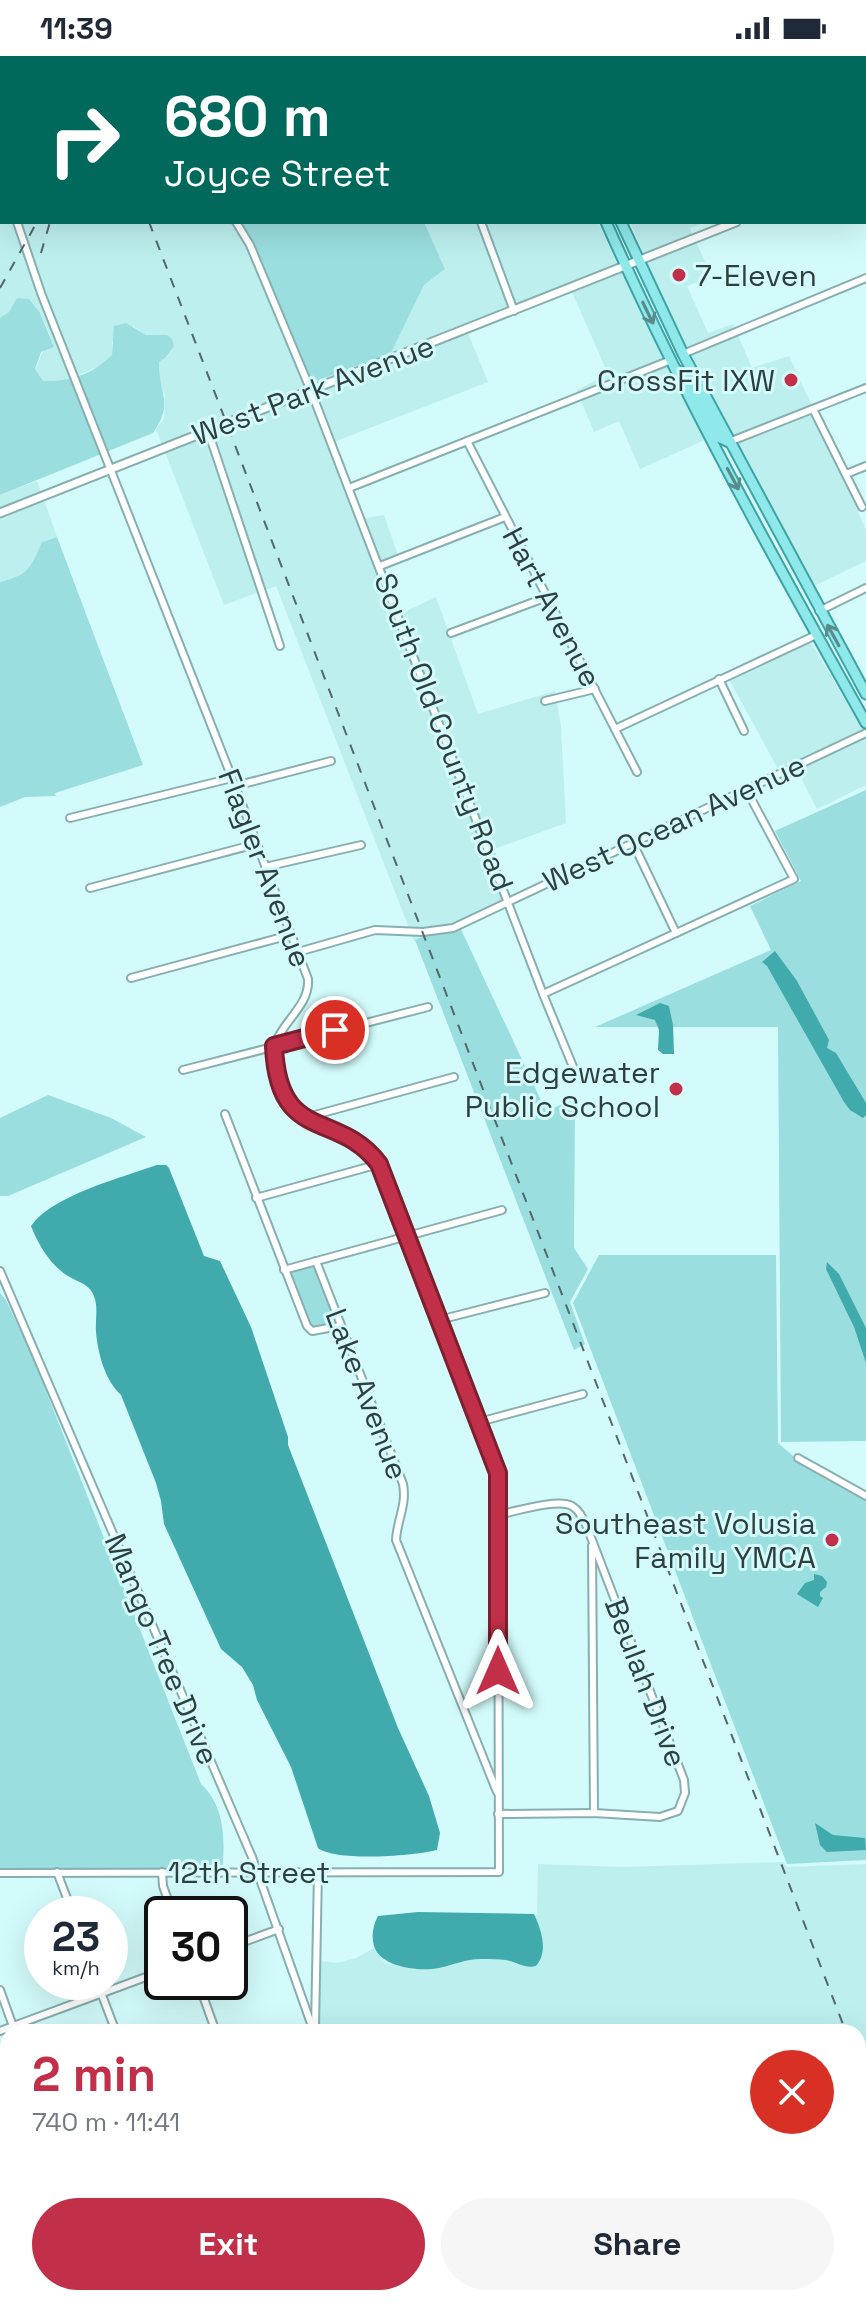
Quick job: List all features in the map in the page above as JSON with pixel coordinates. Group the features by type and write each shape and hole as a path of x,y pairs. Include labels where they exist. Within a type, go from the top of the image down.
{"main road":[{"path":"607,224 676,370 866,723"},
{"path":"622,224 683,354 866,694"},
{"path":"676,370 686,374 718,437 729,442"},
{"path":"749,510 761,517 786,561 796,566"}],"street":[{"name":"Flagler Avenue","path":"18,224 109,470 298,952 309,989 274,1046"},
{"name":"South Old County Road","path":"237,224 250,245 311,391 576,1074"},
{"path":"482,224 514,311"},
{"name":"West Park Avenue","path":"0,513 731,224"},
{"path":"683,354 866,278"},
{"path":"349,488 671,360"},
{"path":"729,442 866,388"},
{"path":"813,409 862,507"},
{"path":"208,431 280,646"},
{"name":"Hart Avenue","path":"467,441 637,772"},
{"path":"846,474 866,466"},
{"path":"380,566 505,517"},
{"path":"819,611 865,591"},
{"path":"451,633 547,597"},
{"path":"615,729 816,635"},
{"path":"719,679 744,731"},
{"path":"545,701 595,689"},
{"name":"West Ocean Avenue","path":"298,952 375,930 438,931 453,928 866,733"},
{"path":"235,786 331,761"},
{"path":"70,818 232,778"},
{"path":"543,994 794,879 746,789"},
{"path":"633,843 676,933"},
{"path":"90,888 256,844"},
{"path":"265,867 361,845"},
{"path":"131,978 290,935"},
{"path":"183,1070 428,1007"},
{"path":"274,1046 280,1086 290,1104 304,1118 359,1143 369,1150 379,1164 498,1473 498,1814"},
{"path":"304,1118 454,1077"},
{"path":"225,1114 307,1326 318,1332 340,1326"},
{"path":"256,1198 379,1164"},
{"path":"284,1270 502,1210"},
{"name":"Lake Avenue","path":"316,1261 403,1484 405,1508 396,1540 499,1796"},
{"name":"Mango Tree Drive","path":"0,1271 257,1871 312,2024"},
{"path":"439,1320 545,1293"},
{"path":"479,1422 583,1394"},
{"path":"798,1458 866,1496"},
{"name":"Beulah Drive","path":"497,1515 564,1504 580,1513 684,1780 685,1793 678,1811 660,1817 594,1813 498,1814"},
{"path":"592,1543 594,1813"},
{"name":"12th Street","path":"0,1873 499,1872 498,1814"},
{"path":"315,2024 318,1871"},
{"path":"57,1872 66,1896"},
{"path":"162,1872 167,1896"},
{"path":"248,1940 279,1929"},
{"path":"0,1990 12,2024"},
{"path":"27,2024 87,2000"},
{"path":"104,2000 113,2024"},
{"path":"204,2000 213,2024"}],"shaded area":[{"path":"0,224 14,224 39,298 45,295 22,224 233,224 247,248 306,389 162,445 156,429 164,419 165,395 158,379 159,362 174,346 172,339 166,335 146,335 133,326 112,342 112,355 102,365 62,382 43,381 35,370 50,335 40,313 9,312 0,318"},
{"path":"241,224 425,224 445,269 424,285 391,353 311,383 265,272"},
{"path":"425,224 478,224 510,308 313,386 311,383 391,353 424,285 445,269"},
{"path":"485,224 599,224 618,265 516,306"},
{"path":"631,224 701,224 690,228 692,235 644,255"},
{"path":"696,242 712,277 687,286 708,333 733,324 735,328 687,348 647,262"},
{"path":"622,272 705,440 640,469 619,421 594,432 577,390 608,374 572,292"},
{"path":"17,298 29,299 40,313 54,347 41,352 35,369 43,381 80,376 105,362 112,355 114,326 126,323 146,335 167,335 174,346 159,362 164,405 160,422 153,433 0,495 0,318 9,312"},
{"path":"468,333 488,382 334,442 359,519 384,515 400,561 384,567 402,613 436,597 478,714 555,691 561,726 566,823 494,849 512,900 414,941 276,586 224,605 165,452"},
{"path":"738,335 752,368 789,356 812,406 733,437 691,355"},
{"path":"815,413 866,530 866,561 814,586 737,444"},
{"path":"37,481 41,492 0,508 0,495"},
{"path":"44,500 57,537 42,542 31,568 0,582 0,517"},
{"path":"57,537 143,765 55,793 56,796 25,797 0,807 0,582 23,573 32,564 42,542"},
{"path":"809,639 866,735 866,785 817,809 798,772 783,778 726,674 745,669"},
{"path":"866,790 866,1441 781,1442 778,1027 595,1027 771,950 750,906 801,881 775,831"},
{"path":"458,923 546,1111 575,1099 574,1248 588,1269 570,1302 585,1344 574,1350 415,940"},
{"path":"775,951 797,981 829,1040 827,1048 836,1053 866,1103 863,1118 844,1102 762,962"},
{"path":"660,1003 669,1006 674,1054 663,1054 658,1050 659,1030 655,1020 636,1015"},
{"path":"48,1095 111,1118 146,1137 8,1196 0,1196 0,1118"},
{"path":"157,1165 169,1168 204,1256 220,1261 251,1327 288,1445 398,1728 429,1796 440,1833 437,1850 394,1856 358,1856 318,1848 291,1767 257,1700 253,1685 242,1667 221,1649 164,1524 156,1483 121,1395 111,1382 101,1358 93,1294 50,1260 31,1226 41,1215 71,1197"},
{"path":"599,1255 776,1255 778,1443 808,1469 866,1501 866,1860 787,1864 573,1303"},
{"path":"827,1262 839,1274 866,1328 866,1363 854,1327 826,1269"},
{"path":"315,1267 333,1315 333,1322 325,1327 310,1324 293,1284 293,1271"},
{"path":"0,1293 33,1358 201,1784 215,1803 222,1826 222,1874 0,1873"},
{"path":"814,1574 822,1576 827,1582 820,1592 823,1598 818,1607 797,1594 805,1583 814,1580"},
{"path":"815,1823 833,1835 865,1838 866,1850 827,1852 820,1845"},
{"path":"783,1862 787,1867 866,1864 866,2024 311,2024 312,1960 337,1963 356,1958 374,1948 385,1963 415,1969 439,1968 456,1961 478,1959 509,1960 522,1966 543,1955 535,1915 538,1864 623,1867"},
{"path":"418,1912 534,1914 543,1947 540,1960 532,1967 506,1960 475,1959 421,1969 384,1959 373,1942 378,1916"}],"railway":[{"path":"0,288 36,224"},
{"path":"41,253 49,224"},
{"path":"150,224 843,2024"}],"place":[{"name":"7-Eleven","path":"679,275"},
{"name":"CrossFit IXW","path":"791,380"},
{"name":"Edgewater Public School","path":"676,1089"},
{"name":"Southeast Volusia Family YMCA","path":"832,1540"}],"route":[{"path":"335,1030 274,1046 275,1067 280,1086 290,1104 304,1118 359,1143 369,1150 379,1164 498,1473 498,1671"}]}
